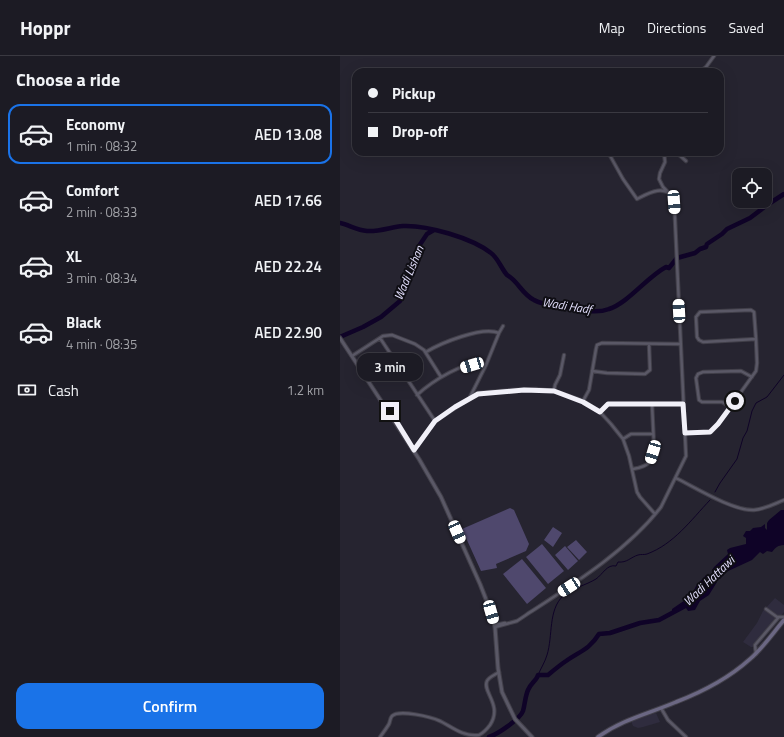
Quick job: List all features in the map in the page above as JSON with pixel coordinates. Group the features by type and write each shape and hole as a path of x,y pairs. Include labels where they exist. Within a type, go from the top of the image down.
{"main road":[{"path":"598,737 633,717 678,702 717,682 736,670 756,654 784,618"}],"street":[{"path":"705,68 714,56"},
{"path":"610,156 623,180 638,199 657,190 668,192"},
{"path":"495,626 517,621 596,568 625,543 655,514 666,499 686,456 674,198 659,179 665,162 665,156"},
{"path":"680,156 686,161"},
{"path":"685,433 710,432 718,424 757,369 756,339 754,312 752,310 703,311 697,315 697,337 701,341 756,339"},
{"path":"469,399 476,387 503,326"},
{"path":"426,352 435,346 469,335 489,331 500,333"},
{"path":"352,356 380,338 386,335 392,335 418,345 426,352 441,377"},
{"path":"340,338 414,450 441,497 480,584 495,626 502,692 515,719 532,737"},
{"path":"380,338 435,421"},
{"path":"583,402 589,390 596,349 599,344 680,344"},
{"path":"592,371 607,373 648,373 650,370 649,344"},
{"path":"554,391 560,375 564,355"},
{"path":"417,395 441,377 472,365 486,365"},
{"path":"730,407 722,402 702,402 699,400 697,397 696,378 698,374 703,372 741,371 752,377"},
{"path":"476,387 478,392 482,393"},
{"path":"414,450 435,421 478,394 520,390 554,391 583,402 600,412 623,439 633,470 637,492 655,514"},
{"path":"600,412 608,404 683,404"},
{"path":"633,470 644,467 649,462 654,446 652,404"},
{"path":"623,439 631,434 653,434"},
{"path":"676,478 721,500 744,509 761,509 784,500"},
{"path":"766,609 778,618 784,618"},
{"path":"756,654 755,645 778,618"},
{"path":"380,737 392,716 398,713 435,719 461,735 479,735 489,726 494,715 494,708 486,687 486,682 489,678 499,672"},
{"path":"661,708 668,720 686,737"}],"shaded area":[{"path":"510,508 514,510 529,544 526,551 496,564 497,568 481,571 462,529"},
{"path":"553,527 562,533 553,547 544,540"},
{"path":"576,540 587,552 579,560 567,547"},
{"path":"542,544 564,571 548,584 526,557"},
{"path":"565,546 578,561 568,570 555,555"},
{"path":"522,559 546,588 527,604 503,574"},
{"path":"775,598 784,605 784,612 756,647 751,647 743,642 757,623 763,611"},
{"path":"656,713 660,722 638,728 633,726 631,721"}],"water":[{"path":"781,510 784,510 784,545 777,547 772,552 767,551 763,554 760,552 752,560 726,572 720,579 713,576 712,570 728,554 727,550 746,544 746,538 743,536 746,531 761,527 765,524 765,528 767,530 767,523 769,520"},
{"path":"706,575 717,582 709,595 700,601 695,610 688,611 686,608 682,607 672,613 672,609 691,596 696,586"}],"waterway":[{"name":"Wadi Hadf","path":"340,223 367,231 413,226 436,230 473,242 483,247 493,255 498,260 507,275 534,300 546,304 588,311 599,311 616,306 659,271 666,267 669,268 677,258 695,253 706,247 707,244 727,229 750,218 784,194"},
{"name":"Wadi Lishan","path":"340,337 381,317 400,301 417,257 419,246 427,234 434,230"},
{"path":"715,492 737,459 752,411 756,403 767,397 784,375"},
{"path":"538,675 549,648 555,608 563,596 596,579 610,566 616,566 618,562 626,561 638,555 647,554 657,550 682,531 710,500"},
{"name":"Wadi Hattawi","path":"489,737 498,733 518,718 523,711 528,690 538,675 548,675 592,644 599,634 610,633 640,623 659,620 687,605"}],"route":[{"path":"390,411 414,450 419,445 430,425 455,407 478,394 536,389 554,391 576,398 600,412 608,404 683,404 685,433 710,432 714,430 735,401"}]}
